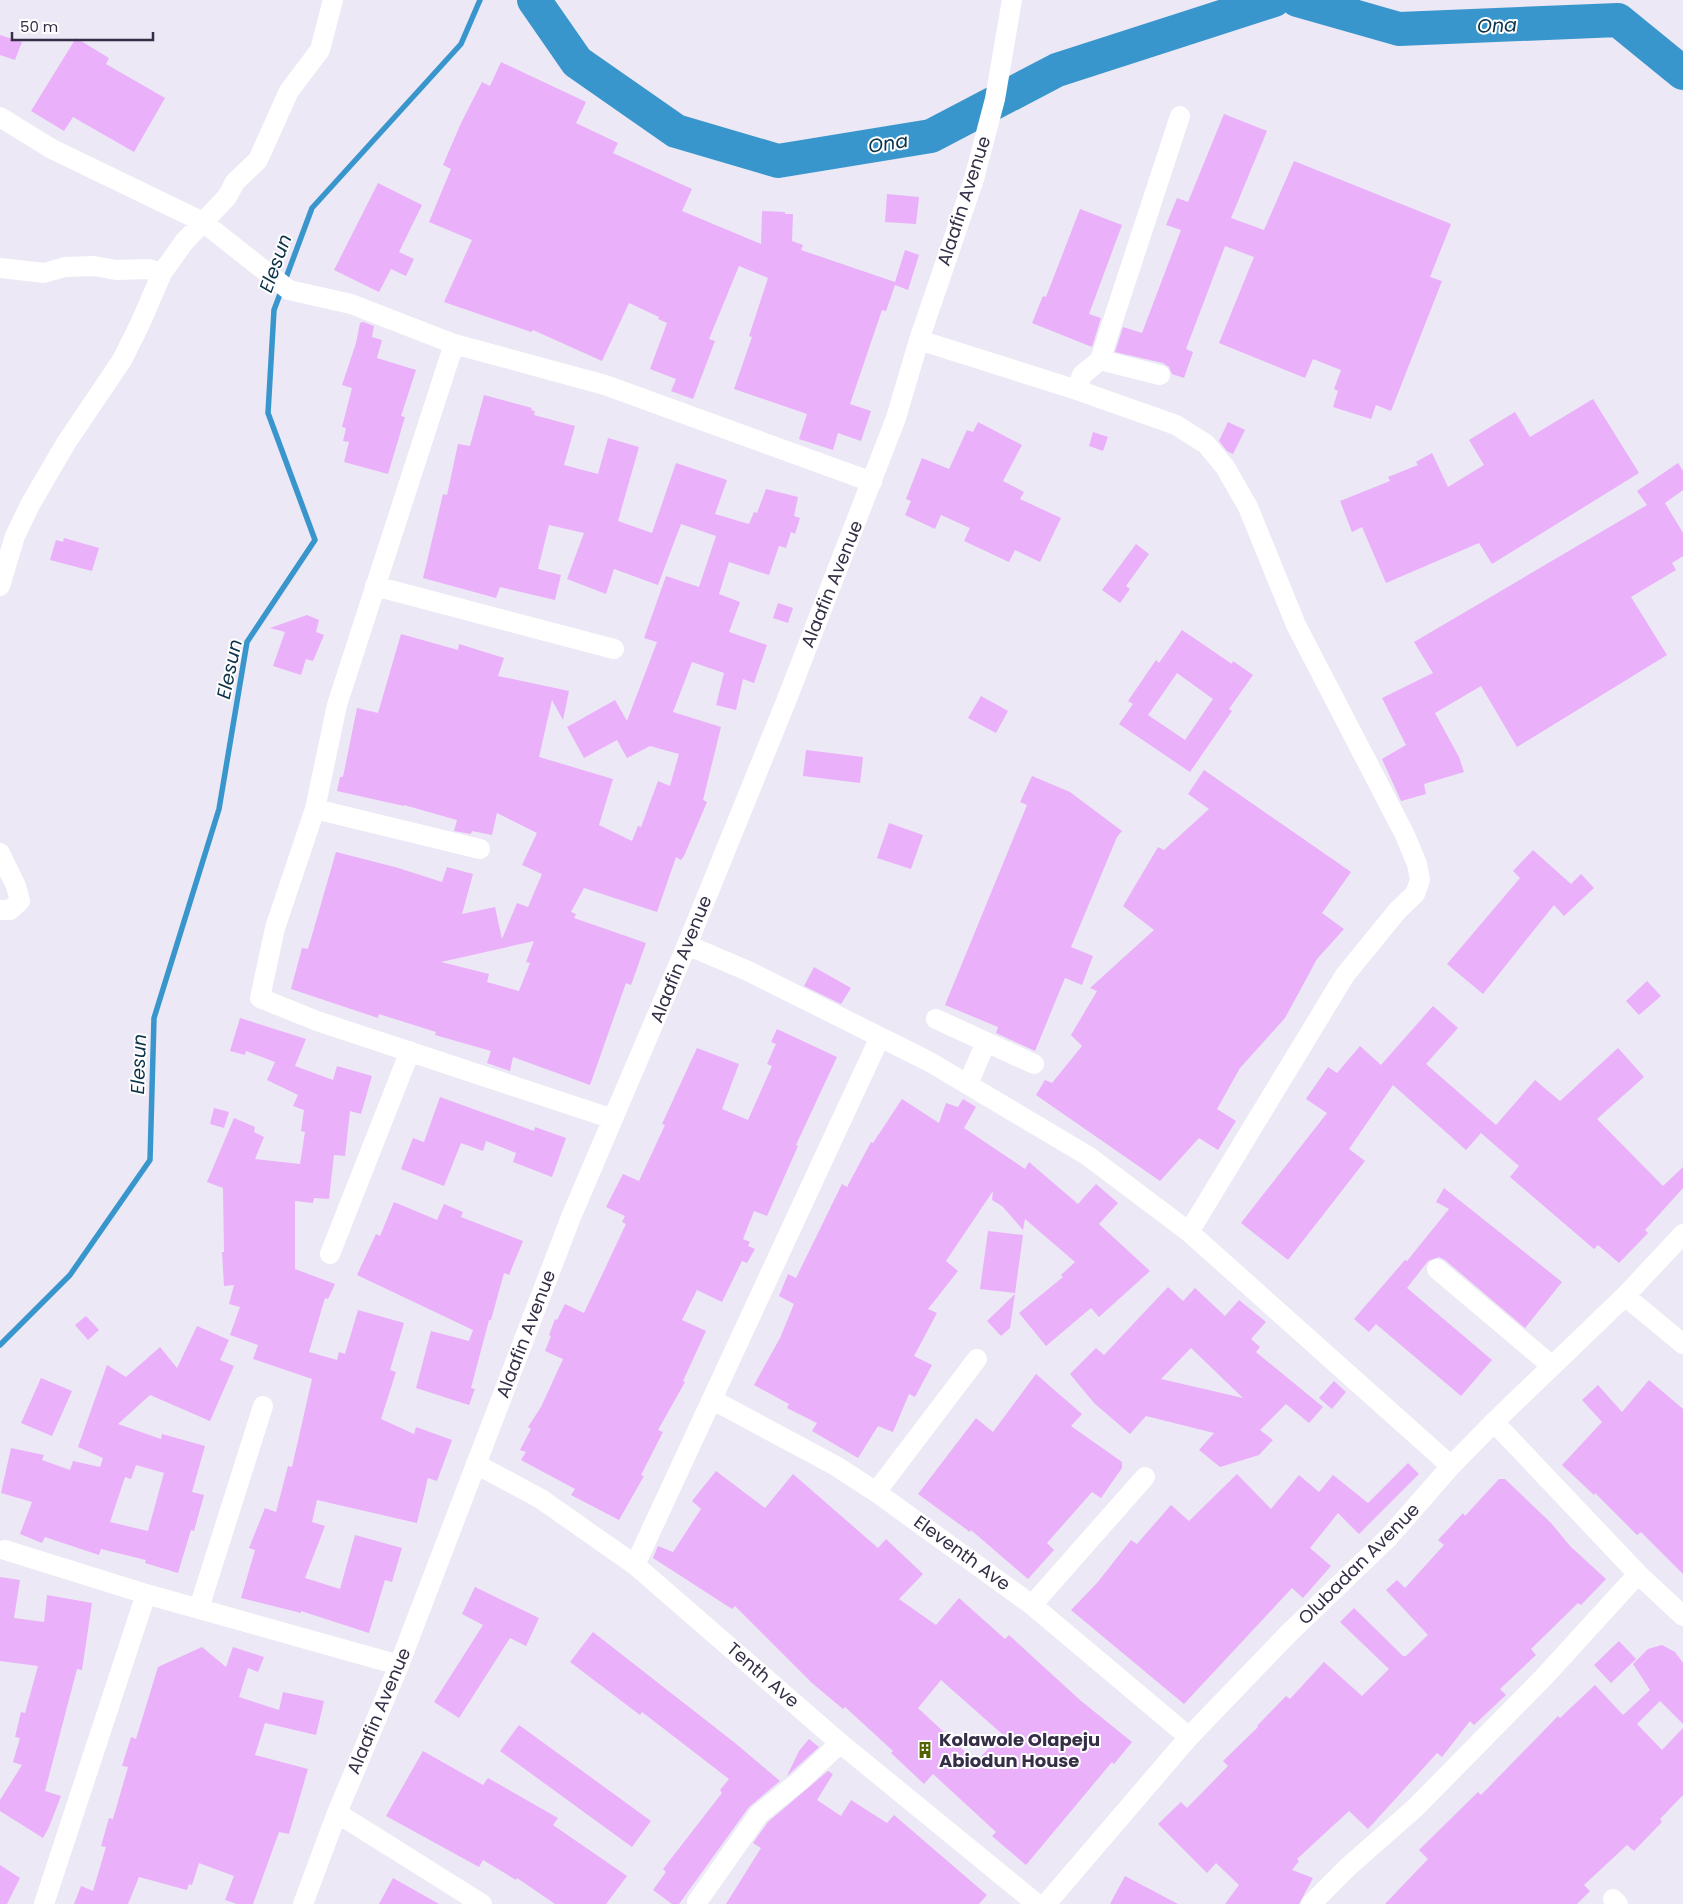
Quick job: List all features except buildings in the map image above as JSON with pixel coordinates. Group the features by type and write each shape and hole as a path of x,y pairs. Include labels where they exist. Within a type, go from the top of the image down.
{"street":[{"path":"0,586 15,536 31,503 66,443 122,360 162,273 184,242 227,197 235,182 258,160 290,91 320,50 333,0"},
{"name":"Alaafin Avenue","path":"303,1904 337,1813 400,1665 571,1217 687,945 896,418 919,340 974,179 995,99 1012,0"},
{"path":"1077,390 1082,375 1100,360 1180,116"},
{"path":"0,117 52,149 204,222 289,290 351,304 454,344 605,385 872,482"},
{"path":"0,268 44,273 65,267 94,266 116,270 149,269 162,273"},
{"path":"919,340 1077,390 1176,426 1206,444 1225,467 1248,507 1296,625 1405,835 1418,872 1420,880 1415,894 1398,910 1345,975 1190,1232"},
{"path":"454,344 337,705 315,808 275,928 260,998 298,1015 613,1119"},
{"path":"1100,360 1160,375"},
{"path":"375,586 614,649"},
{"path":"315,808 480,849"},
{"path":"0,853 16,886 20,901 10,910 0,910"},
{"path":"687,945 748,971 880,1037 968,1084 1088,1156 1190,1232 1450,1466"},
{"path":"936,1019 1034,1064"},
{"path":"635,1565 880,1037"},
{"path":"968,1084 986,1042"},
{"path":"330,1254 410,1051"},
{"name":"Olubadan Avenue","path":"1046,1904 1189,1737 1288,1634 1389,1537 1450,1466 1625,1296 1683,1234"},
{"path":"1437,1269 1552,1366"},
{"path":"1625,1296 1683,1344"},
{"path":"876,1492 977,1358"},
{"name":"Eleventh Ave","path":"713,1400 836,1466 876,1492 1032,1605 1189,1737"},
{"path":"199,1608 263,1406"},
{"path":"1494,1422 1638,1574 1683,1616"},
{"name":"Tenth Ave","path":"476,1464 541,1499 635,1565 840,1743 1037,1904"},
{"path":"1032,1605 1144,1477"},
{"path":"5,1550 146,1594 400,1665"},
{"path":"1311,1904 1348,1867 1415,1808 1544,1677 1638,1574"},
{"path":"44,1904 146,1594"},
{"path":"697,1902 759,1814 801,1780 840,1743"},
{"path":"337,1813 482,1904"}],"waterway":[{"name":"Elesun","path":"0,1345 70,1275 150,1160 154,1018 219,809 247,642 315,540 268,413 274,310 312,208 461,44 480,0"},
{"name":"Ona","path":"534,0 577,62 676,131 778,161 931,136 1057,70 1274,0"},
{"name":"Ona","path":"1297,0 1399,29 1618,20 1683,73"}],"place":[{"name":"Kolawole Olapeju Abiodun House","path":"925,1750"}]}
